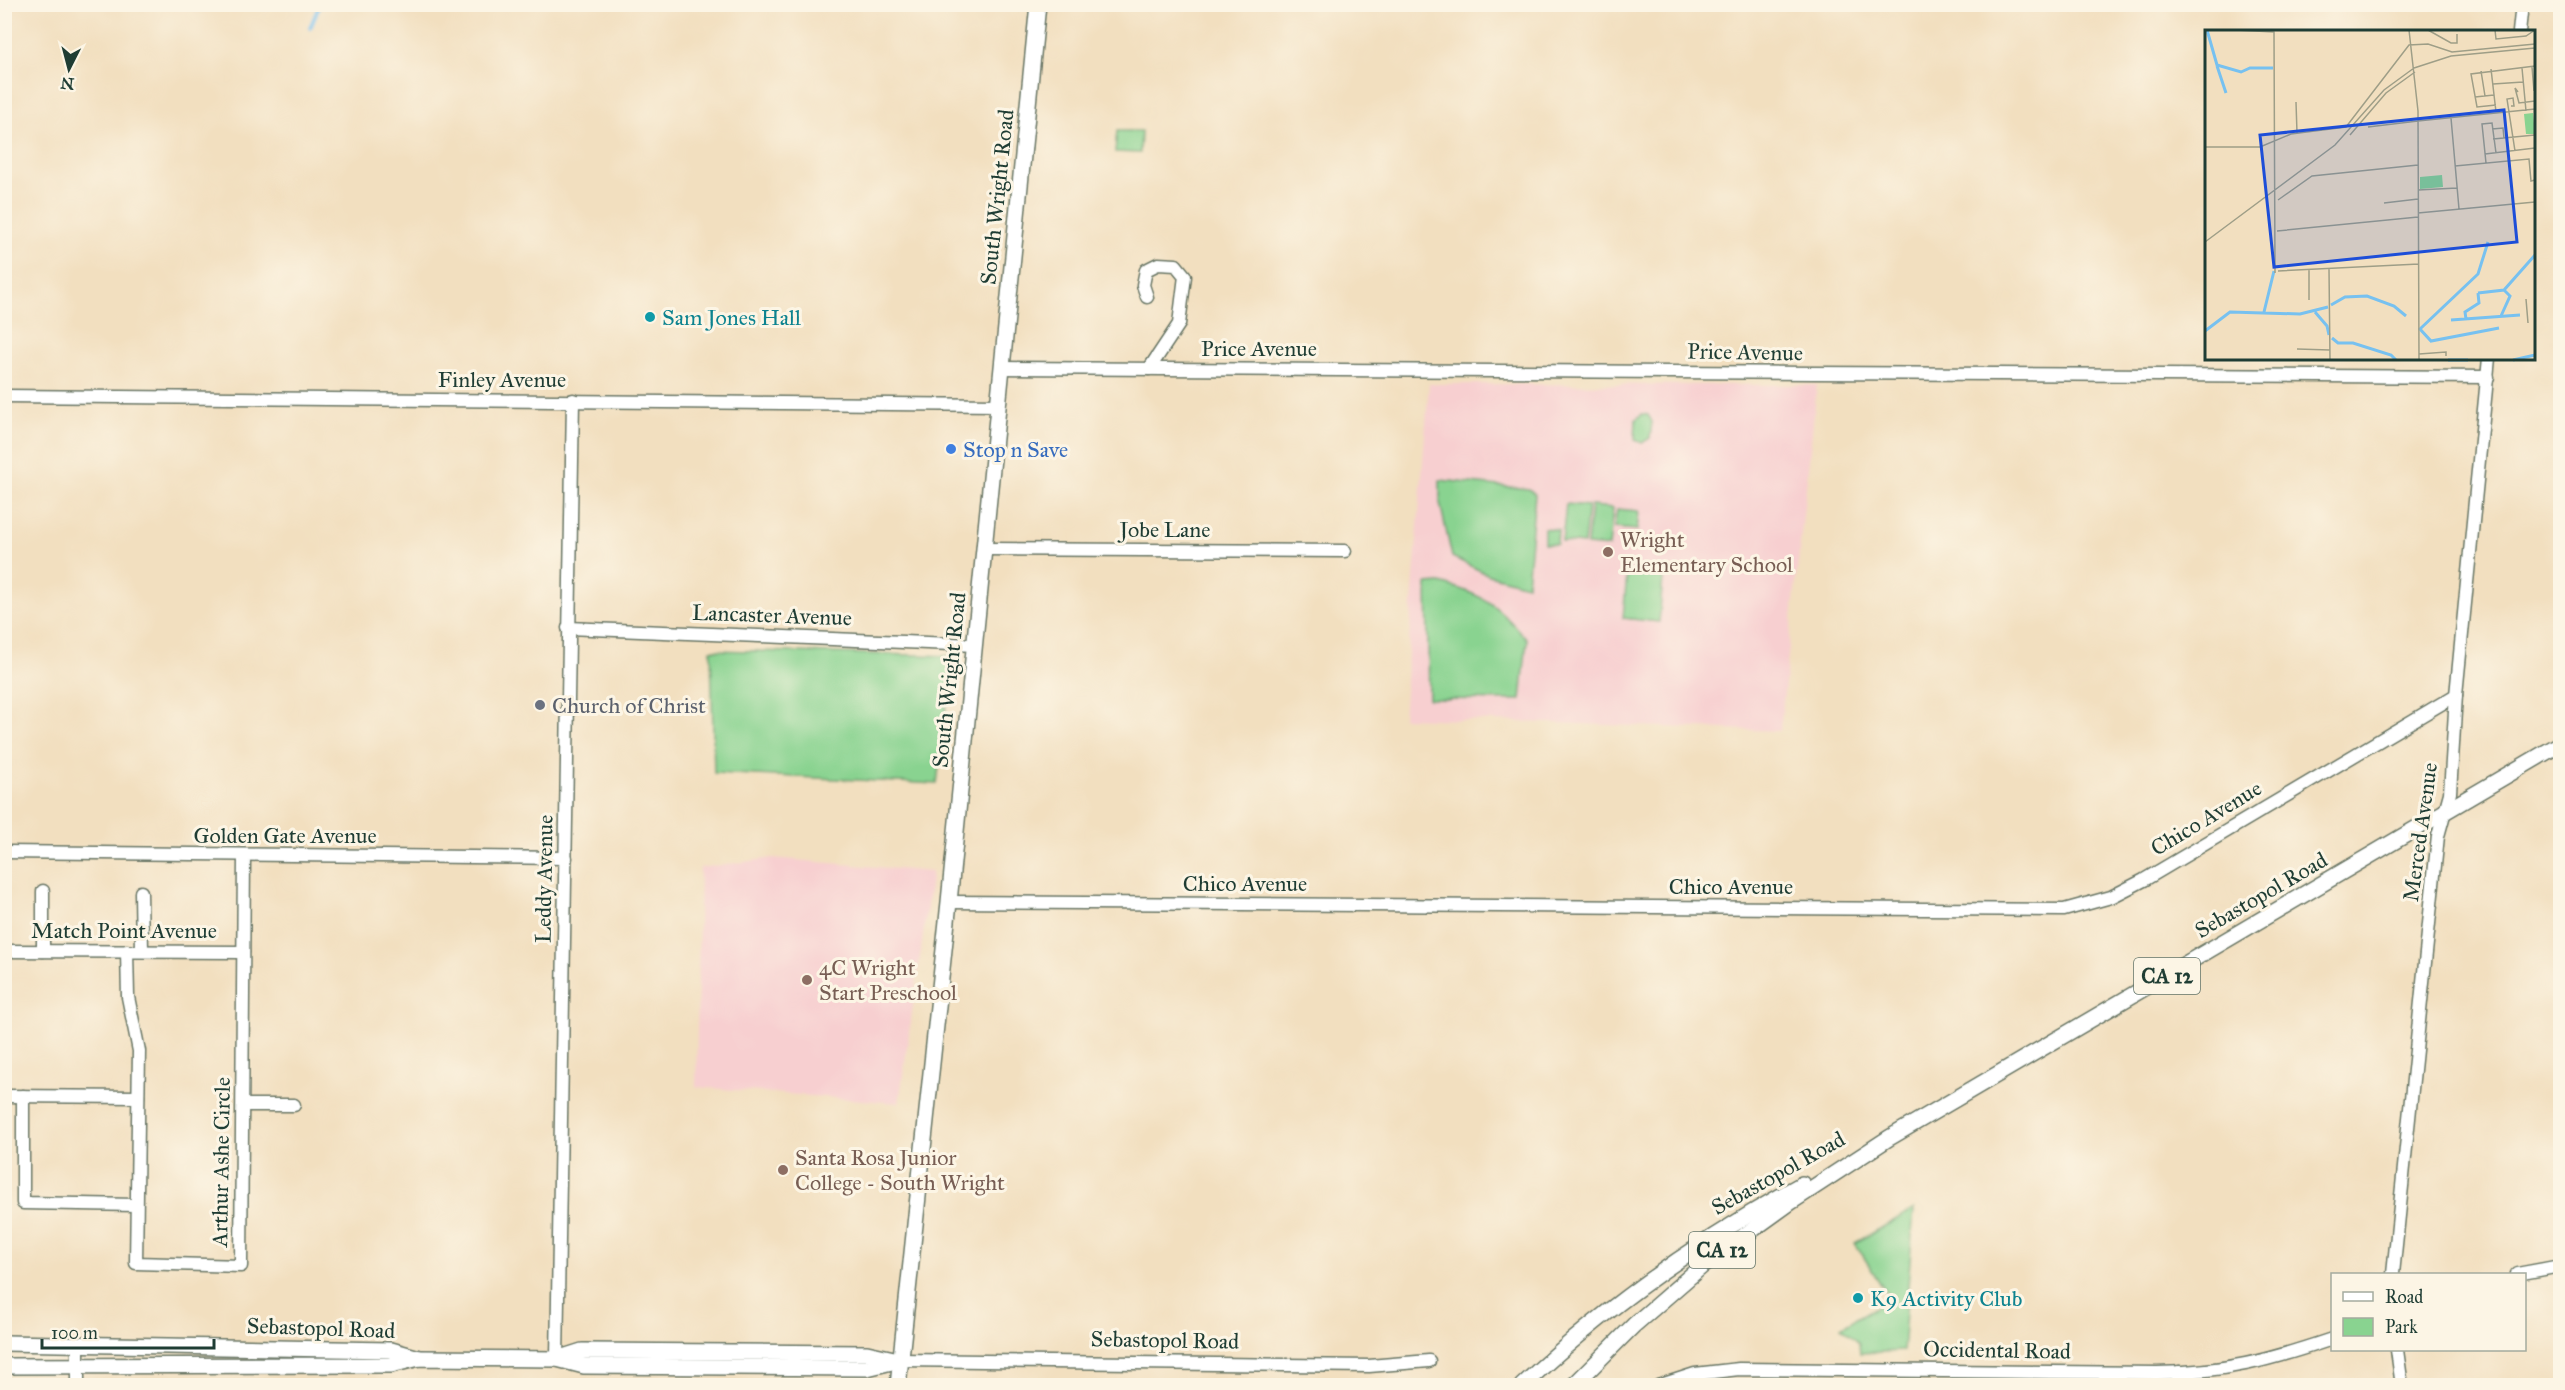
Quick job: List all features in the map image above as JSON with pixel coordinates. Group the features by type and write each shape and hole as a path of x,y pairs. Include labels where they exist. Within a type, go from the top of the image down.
{"main road":[{"name":"South Wright Road","path":"898,1386 949,902 1038,4"},
{"name":"Sebastopol Road","path":"1522,1386 1601,1315 1678,1258 1778,1197 1889,1138 2560,744"},
{"name":"Sebastopol Road","path":"1573,1386 1634,1325 1702,1266 1766,1219 1889,1138"},
{"name":"Sebastopol Road","path":"4,1343 391,1350 419,1358"},
{"name":"Sebastopol Road","path":"4,1366 391,1365 419,1358 557,1359 582,1351 867,1353 900,1360"}],"street":[{"path":"2519,30 2522,4"},
{"path":"1147,297 1143,285 1146,270 1158,264 1176,265 1185,276 1179,324 1149,369"},
{"name":"Merced Avenue","path":"2393,1273 2438,836 2450,793 2456,695 2489,360"},
{"name":"Price Avenue","path":"1003,368 2488,377"},
{"name":"Finley Avenue","path":"4,396 999,405"},
{"name":"Leddy Avenue","path":"557,1359 573,400"},
{"name":"Jobe Lane","path":"984,549 1345,551"},
{"name":"Lancaster Avenue","path":"568,628 975,645"},
{"name":"Chico Avenue","path":"949,902 2064,910 2111,897 2144,880 2456,695"},
{"name":"Golden Gate Avenue","path":"4,852 566,858"},
{"name":"Arthur Ashe Circle","path":"127,951 128,997 139,1051 135,1263 241,1266 244,856"},
{"path":"43,891 43,951"},
{"path":"141,892 142,951"},
{"name":"Match Point Avenue","path":"4,951 243,952"},
{"path":"4,1096 138,1097"},
{"path":"23,1096 23,1203 136,1205"},
{"path":"243,1105 294,1105"},
{"path":"2526,1273 2560,1266"},
{"name":"Occidental Road","path":"1658,1386 1695,1374 1739,1369 2179,1372 2252,1365 2331,1339"},
{"path":"78,1344 78,1386"},
{"path":"2397,1351 2402,1386"},
{"name":"Sebastopol Road","path":"900,1360 1370,1366 1429,1361"},
{"path":"2177,1386 2179,1372"}],"shaded area":[{"name":"Wright Elementary School","path":"1429,384 1817,385 1780,731 1403,718"},
{"name":"4C Wright Start Preschool","path":"773,858 932,872 899,1103 696,1087 700,868"}],"green space":[{"path":"1117,131 1141,131 1140,153 1115,152"},
{"path":"1642,414 1648,415 1652,422 1650,438 1642,443 1635,440 1636,419"},
{"path":"1440,480 1529,489 1535,494 1527,585 1489,575 1452,557 1440,503"},
{"path":"1566,504 1588,506 1584,544 1562,542"},
{"path":"1591,506 1613,508 1609,547 1587,545"},
{"path":"1617,509 1639,511 1637,530 1614,528"},
{"path":"1544,528 1558,530 1557,544 1544,543"},
{"path":"1627,574 1663,578 1659,622 1623,618"},
{"path":"1440,583 1469,592 1490,603 1527,640 1521,700 1429,699 1427,584"},
{"path":"711,650 952,656 937,784 714,773"},
{"path":"1914,1209 1903,1351 1860,1353 1859,1343 1841,1327 1890,1299 1855,1243"}],"waterway":[{"path":"310,28 320,4"}],"place":[{"name":"Sam Jones Hall","path":"650,317"},
{"name":"Stop n Save","path":"951,449"},
{"name":"Wright Elementary School","path":"1608,552"},
{"name":"Church of Christ","path":"540,705"},
{"name":"4C Wright Start Preschool","path":"807,980"},
{"name":"Santa Rosa Junior College - South Wright","path":"783,1170"},
{"name":"K9 Activity Club","path":"1858,1298"}]}
